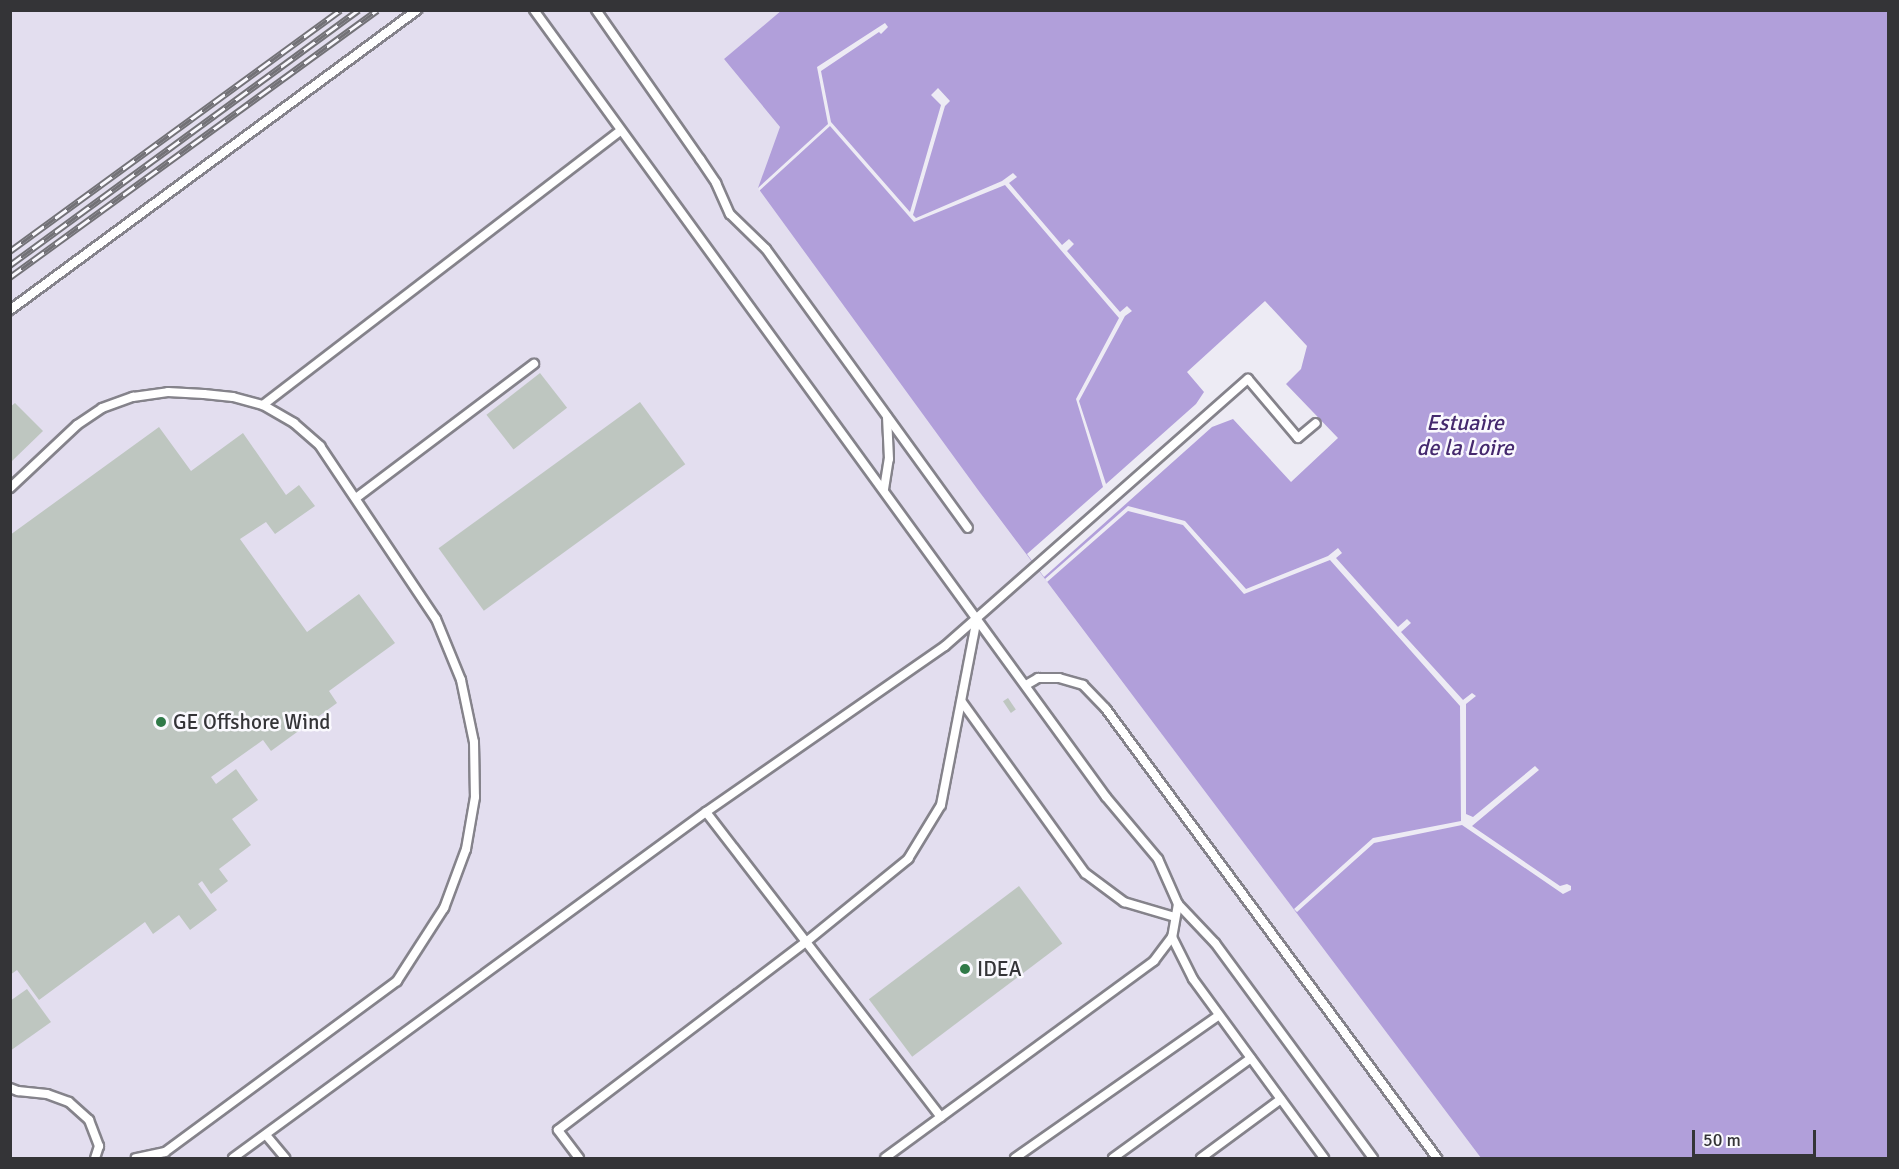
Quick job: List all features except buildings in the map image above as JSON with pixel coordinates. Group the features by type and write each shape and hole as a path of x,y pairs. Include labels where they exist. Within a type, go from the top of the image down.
{"lane":[{"path":"10,310 417,10"},
{"path":"534,10 1106,797 1158,859 1178,904 1215,943 1373,1158"},
{"path":"596,10 706,167 730,214 766,249 968,528"},
{"path":"263,405 621,130"},
{"path":"356,498 534,364"},
{"path":"232,1158 706,812 945,646 1248,379 1298,438 1316,423"},
{"path":"10,488 77,425 102,408 123,401 168,392 233,397 263,405 294,423 320,446 436,619 461,680 474,742 475,797 466,849 444,908 398,981 165,1152 135,1158"},
{"path":"884,489 889,459 887,415"},
{"path":"579,1158 558,1130 807,942 908,859 941,805 977,618"},
{"path":"1026,686 1038,678 1059,678 1083,685 1106,709 1437,1158"},
{"path":"962,702 1085,873 1124,902 1175,917"},
{"path":"706,812 941,1117"},
{"path":"885,1158 1154,961 1172,937 1178,904"},
{"path":"1172,937 1193,979 1324,1158"},
{"path":"1015,1158 1219,1015"},
{"path":"1113,1158 1251,1058"},
{"path":"10,1088 47,1094 69,1102 89,1120 99,1146 95,1158"},
{"path":"1201,1158 1281,1099"},
{"path":"266,1135 285,1158"}],"shaded area":[{"path":"10,11 782,11 724,59 780,127 981,494 1481,1158 11,1158"}],"water":[{"name":"Estuaire de la Loire","path":"782,10 1888,11 1888,1158 1481,1158 981,494 758,188 780,127 724,59"}],"pier":[{"path":"885,23 888,27 881,34 879,32 821,71 831,122 910,212 941,105 931,95 938,88 950,101 945,106 913,215 916,218 1002,181 1013,173 1017,177 1009,183 1062,245 1069,239 1074,244 1067,251 1120,312 1127,306 1132,311 1125,316 1079,401 1106,484 1196,404 1204,392 1187,372 1265,301 1307,346 1301,369 1286,384 1338,438 1291,482 1233,419 1212,427 1044,577 1027,554 1103,487 1076,399 1119,318 1005,185 914,222 830,126 759,191 758,188 828,124 817,67"},
{"path":"1128,506 1185,521 1246,589 1328,556 1338,548 1342,553 1336,558 1398,627 1407,619 1411,623 1401,632 1463,700 1472,693 1476,696 1466,704 1466,814 1473,817 1535,766 1539,770 1472,826 1560,886 1567,884 1571,886 1571,890 1563,894 1462,825 1374,843 1297,912 1294,909 1373,838 1461,821 1460,706 1330,560 1244,594 1183,525 1128,511 1047,582 1045,579"}],"railway":[{"path":"10,251 340,10"},
{"path":"10,265 359,10"},
{"path":"10,277 377,10"}],"place":[{"name":"GE Offshore Wind","path":"161,722"},
{"name":"IDEA","path":"965,969"}]}
